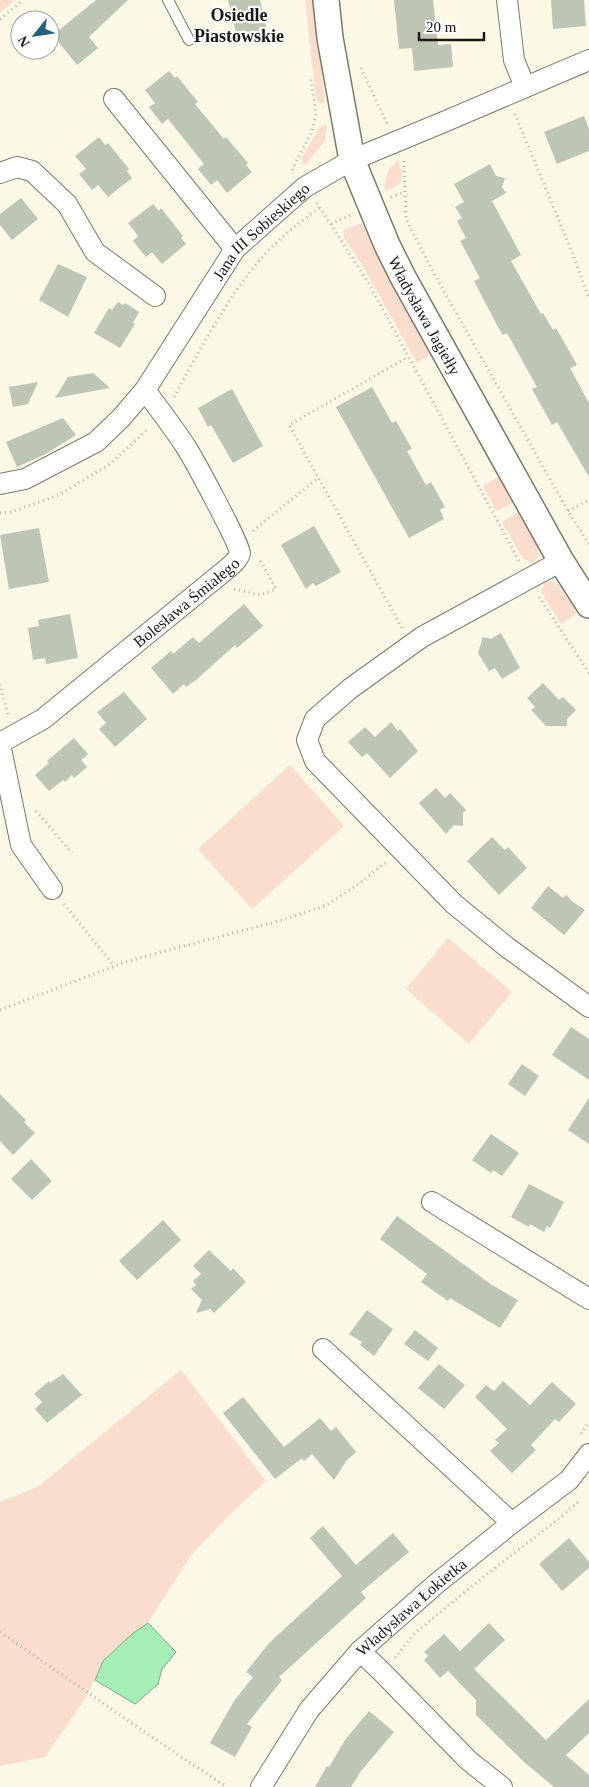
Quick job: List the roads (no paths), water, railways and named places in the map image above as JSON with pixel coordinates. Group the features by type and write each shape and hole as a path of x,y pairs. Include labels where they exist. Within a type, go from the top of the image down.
{"street":[{"name":"Władysława Jagiełły","path":"326,0 330,38 352,160 387,245 404,279 561,560 589,605"},
{"path":"507,0 514,60 525,87"},
{"name":"Jana III Sobieskiego","path":"0,484 25,479 96,442 121,418 145,390 235,249 305,187 352,160 589,60"},
{"path":"114,99 235,249"},
{"path":"0,173 17,167 32,171 67,204 96,252 155,296"},
{"name":"Bolesława Śmiałego","path":"52,889 21,845 0,744 44,719 222,573 237,559 240,552 228,524 187,448 145,390"},
{"path":"561,560 422,637 351,688 315,719 307,740 315,761 454,904 508,948 589,1007"},
{"path":"432,1202 589,1299"},
{"path":"323,1349 512,1523"},
{"name":"Władysława Łokietka","path":"261,1787 309,1710 360,1651 436,1584 569,1480 589,1454"},
{"path":"360,1651 468,1760 502,1787"}],"lane":[{"path":"168,0 189,40"}],"district":[{"name":"Osiedle Piastowskie","path":"239,25"}]}
